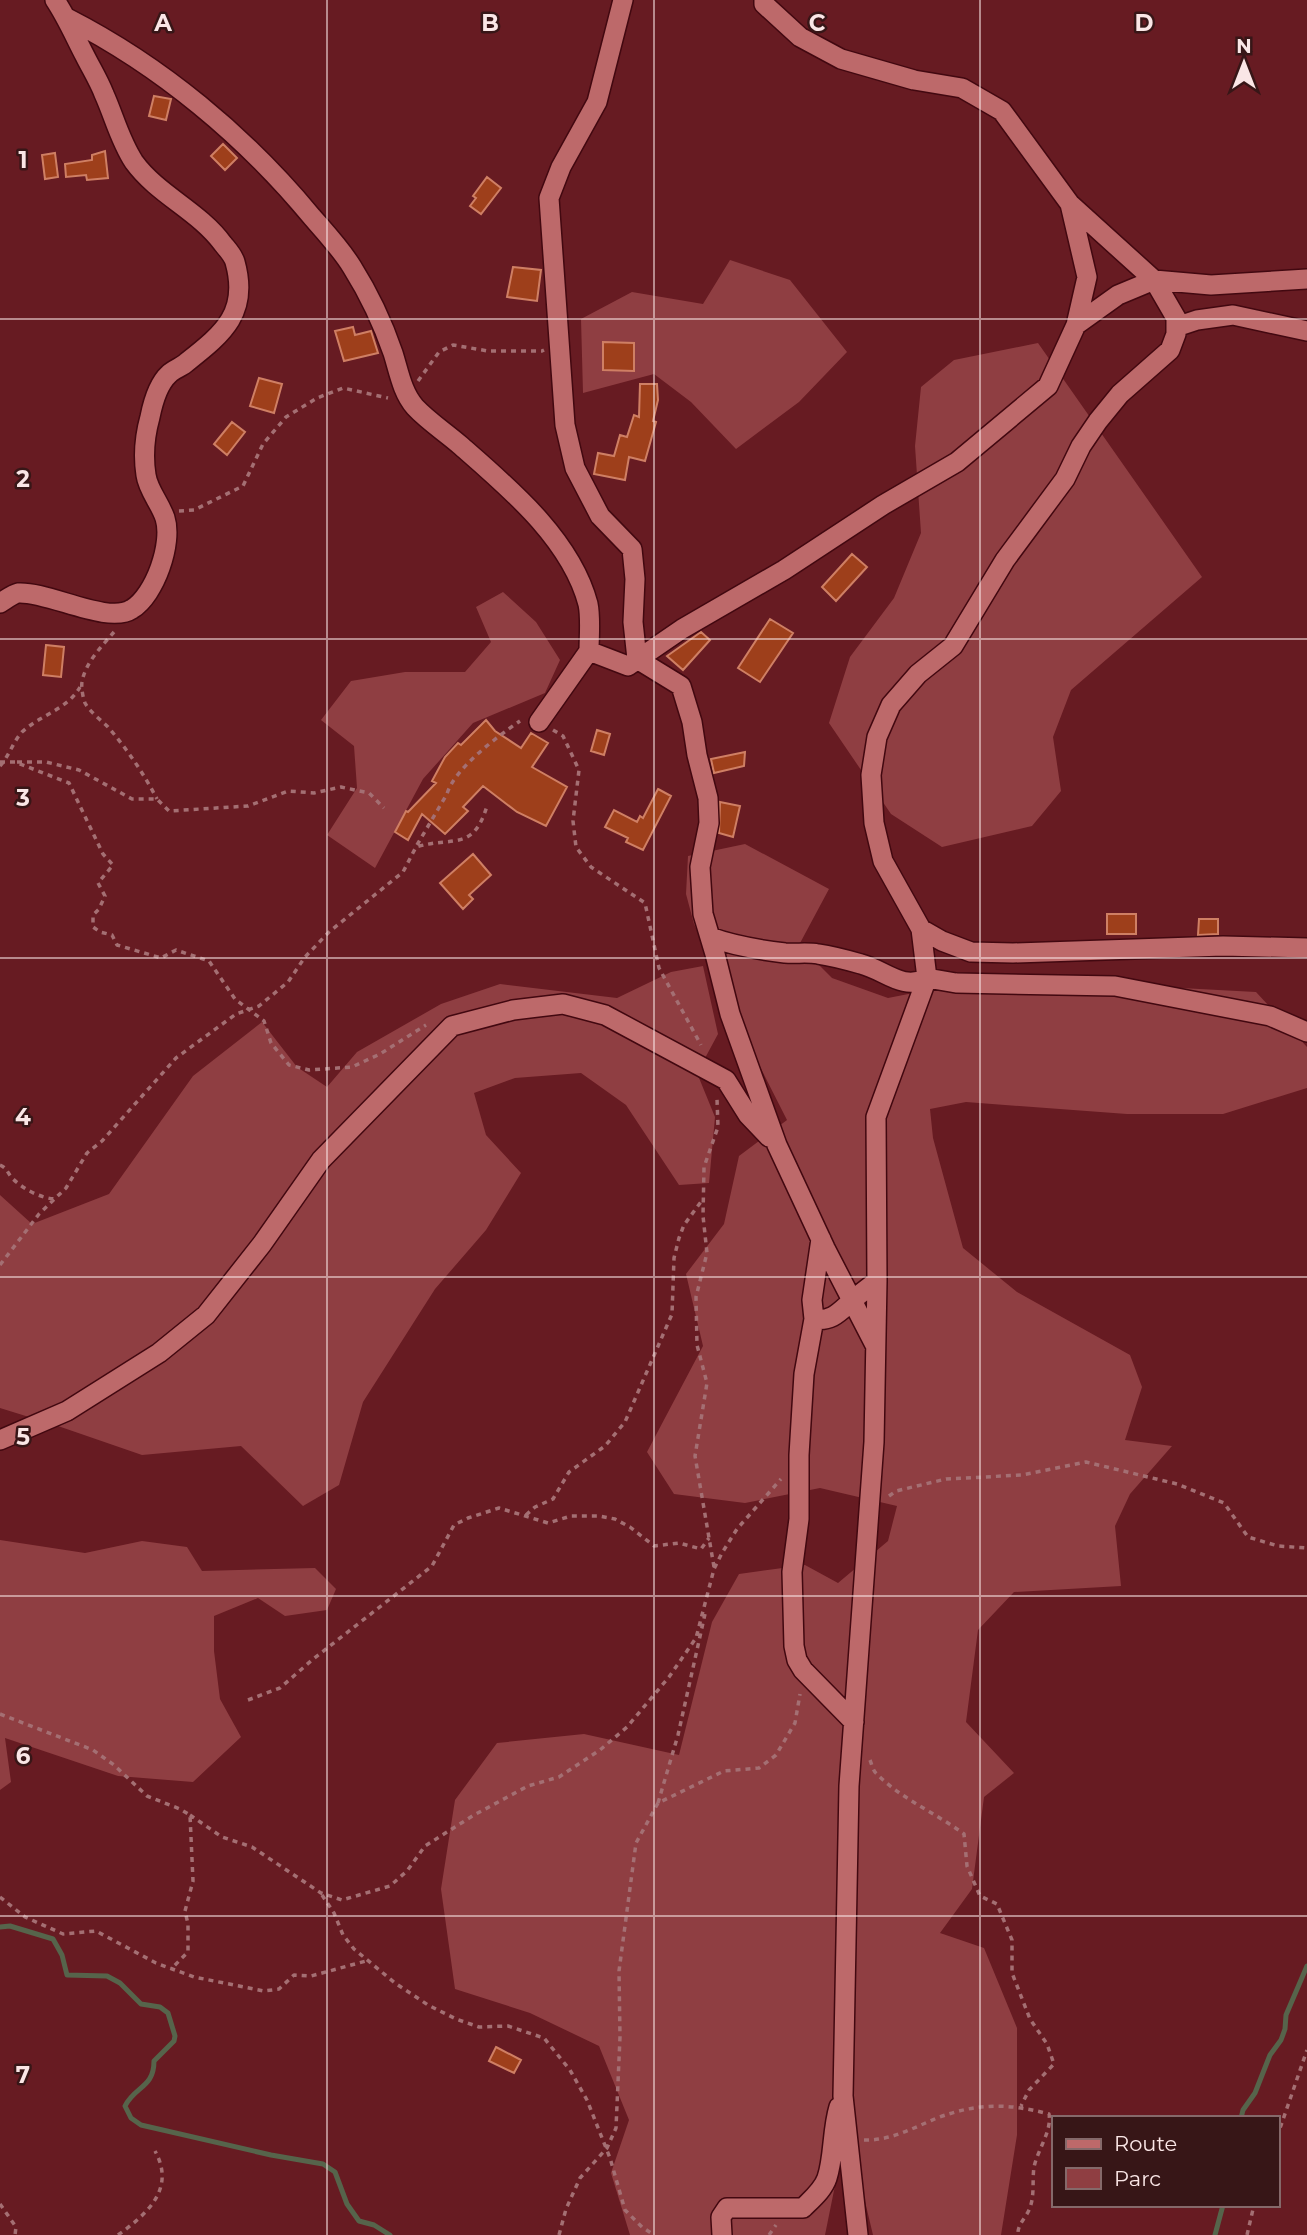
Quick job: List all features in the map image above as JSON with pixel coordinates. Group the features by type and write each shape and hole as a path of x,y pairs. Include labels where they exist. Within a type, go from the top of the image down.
{"street":[{"path":"0,603 17,593 55,599 94,611 130,611 143,598 163,565 166,519 146,477 144,452 149,417 158,390 169,373 184,365 223,333 236,312 240,290 234,258 216,235 194,213 155,185 134,161 117,128 104,93 67,18 55,0"},
{"path":"623,0 597,102 561,167 549,198 565,425 575,468 600,516 632,549 635,579 633,622 637,659"},
{"path":"764,0 764,4 800,37 841,59 914,80 962,88 1002,111 1070,204 1154,280 1176,318 1171,350 1120,394 1098,421 1081,446 1065,479 1005,560 953,646 918,674 891,705 877,737 871,775 874,823 883,862 921,929 927,978 876,1117 874,1442 849,1786 843,2096 858,2235"},
{"path":"67,18 142,61 252,150 284,183 351,265 375,309 393,353 401,382 415,406 503,483 535,515 570,561 588,605 589,652 539,722"},
{"path":"589,652 628,666 682,629 784,570 883,505 957,462 1048,386 1076,325 1087,277 1070,204"},
{"path":"1076,325 1118,295 1154,280 1211,285 1307,279"},
{"path":"1176,327 1197,320 1233,315 1307,331"},
{"path":"637,659 681,686 692,722 708,798 709,822 700,867 703,914 730,1014 777,1145 876,1347"},
{"path":"921,929 942,941 971,951 985,952 1223,946 1307,948"},
{"path":"710,937 729,944 787,953 816,953 865,965 916,984 927,978 956,983 1115,986 1270,1016 1307,1032"},
{"path":"0,1440 67,1411 159,1353 206,1315 262,1244 321,1160 452,1026 513,1010 564,1004 605,1015 726,1080 748,1115 777,1145"},
{"path":"821,1239 812,1300 814,1319 804,1374 799,1455 799,1520 792,1572 794,1646 797,1660 803,1670 854,1722"},
{"path":"814,1319 822,1320 839,1315 877,1281"},
{"path":"722,2235 721,2217 727,2208 803,2208 817,2194 827,2178 834,2122 843,2096"}],"path":[{"path":"157,504 179,511 194,510 243,486 263,444 286,417 317,398 343,388 392,399 409,396 439,352 453,345 488,351 542,351 550,342 558,320"},
{"path":"1,763 20,735 33,723 74,698 85,672 100,648 130,611"},
{"path":"81,685 85,704 109,728 146,778 157,799 169,811 248,806 288,791 314,793 341,787 369,793 384,808"},
{"path":"0,1265 39,1214 66,1188 87,1153 102,1141 176,1058 236,1014 259,1006 288,982 305,957 329,932 403,872 450,785 463,770 522,720 539,722 563,736 579,770 573,821 576,847 591,867 645,903 659,968 717,1075 718,1127 705,1167 703,1199 707,1253 696,1297 697,1345 707,1383 695,1456 714,1569"},
{"path":"15,762 69,783 103,854 113,865 98,883 105,896 93,915 93,927 112,935 117,945 135,951 161,958 176,950 209,961 235,999 264,1021 271,1043 289,1065 309,1070 352,1067 380,1054 423,1026 435,1022"},
{"path":"1,763 46,762 79,770 132,799 157,799"},
{"path":"416,846 433,842 454,842 472,835 482,822 487,806"},
{"path":"0,1165 5,1166 13,1179 42,1199 55,1199"},
{"path":"526,1515 535,1507 553,1499 569,1472 605,1446 625,1422 672,1314 674,1258 679,1238 684,1225 703,1199"},
{"path":"559,2235 566,2209 580,2178 607,2148 616,2128 620,2037 619,1971 636,1843 658,1803 678,1735 714,1569 737,1529 755,1511 799,1455"},
{"path":"869,1508 897,1491 946,1479 1022,1475 1086,1462 1177,1484 1224,1503 1248,1537 1278,1546 1307,1548"},
{"path":"248,1700 281,1688 312,1660 432,1566 454,1525 499,1508 548,1523 571,1516 615,1519 654,1546 679,1543 701,1549 709,1538"},
{"path":"0,1714 93,1750 114,1765 147,1796 180,1809 222,1837 251,1847 321,1893 342,1900 390,1886 407,1871 425,1846 474,1815 528,1786 559,1777 600,1751 627,1727 669,1677 696,1638 707,1602"},
{"path":"658,1803 724,1771 759,1768 776,1755 796,1723 800,1692"},
{"path":"870,1760 875,1773 964,1833 967,1866 976,1886 981,1896 997,1904 1012,1940 1012,1973 1030,2019 1047,2044 1054,2064 1029,2090 1021,2106"},
{"path":"171,1969 188,1952 185,1911 193,1881 190,1815"},
{"path":"321,1893 334,1913 343,1935 366,1961 429,2005 479,2027 508,2026 544,2038 570,2070 587,2100 607,2148 625,2210 654,2235"},
{"path":"0,1897 25,1917 63,1934 96,1931 171,1969 194,1977 264,1991 279,1989 294,1975 310,1976 366,1961"},
{"path":"1279,2131 1307,2050"},
{"path":"847,2140 891,2137 970,2108 1021,2106 1049,2114 1050,2123 1034,2167 1030,2209 1017,2229 1018,2235"},
{"path":"118,2235 146,2213 157,2195 162,2183 163,2165 155,2151"},
{"path":"0,2204 16,2227 15,2235"},
{"path":"1247,2235 1254,2207"}],"green space":[{"path":"730,260 790,280 847,352 799,402 736,449 691,402 654,374 583,393 581,319 632,292 703,304"},
{"path":"1038,343 1202,577 1071,690 1053,737 1061,791 1032,826 942,847 891,814 829,723 850,657 894,598 921,533 915,446 921,387 954,360"},
{"path":"503,592 536,622 560,660 545,693 473,723 423,779 375,868 327,835 357,788 354,746 321,720 351,681 405,672 465,672 491,642 476,607"},
{"path":"745,844 829,889 799,945 832,978 888,998 990,978 1256,992 1307,1047 1307,1088 1223,1114 1127,1114 966,1102 930,1109 933,1138 963,1248 1017,1292 1130,1355 1142,1387 1125,1440 1172,1446 1130,1494 1115,1526 1121,1586 1014,1592 978,1630 966,1722 1014,1773 984,1797 972,1889 940,1933 984,1948 1017,2028 1017,2135 1001,2235 873,2235 847,2126 825,2235 630,2235 611,2173 629,2120 599,2046 530,2013 455,1989 441,1889 455,1800 497,1743 584,1734 679,1755 712,1622 739,1574 805,1565 838,1583 888,1541 897,1506 820,1488 745,1503 674,1494 647,1452 703,1346 686,1274 724,1224 739,1156 787,1120 694,924 686,894 688,856"},
{"path":"703,966 718,1034 697,1073 715,1117 709,1183 679,1185 626,1105 581,1073 515,1078 474,1093 486,1135 521,1173 486,1230 435,1289 363,1402 339,1485 303,1506 241,1446 142,1455 0,1408 0,1195 32,1224 109,1194 193,1076 262,1022 297,1067 327,1087 357,1052 441,1004 500,984 617,998 671,972"},
{"path":"0,1540 85,1553 142,1541 187,1547 202,1571 315,1568 336,1589 327,1610 285,1616 258,1598 214,1616 214,1651 220,1699 241,1737 193,1782 118,1776 5,1738 11,1782 0,1790"}],"building":[{"path":"154,96 171,99 166,120 149,116"},
{"path":"223,144 237,158 225,170 211,156"},
{"path":"105,151 108,178 87,180 86,175 66,177 65,164 92,160 92,155"},
{"path":"55,153 58,177 45,179 42,155"},
{"path":"487,177 501,188 481,214 470,206 476,198 473,196"},
{"path":"513,267 541,270 537,301 507,297"},
{"path":"353,327 355,335 371,331 378,353 344,361 335,331"},
{"path":"603,342 634,343 634,371 603,370"},
{"path":"259,378 282,384 274,413 250,406"},
{"path":"640,384 657,384 658,400 653,421 656,422 645,461 629,457 625,480 594,474 598,453 614,456 620,435 627,437 634,415 639,417"},
{"path":"232,422 245,432 227,455 214,444"},
{"path":"852,554 867,567 836,601 822,587"},
{"path":"770,619 793,633 760,682 738,668"},
{"path":"701,632 710,640 683,670 667,656"},
{"path":"46,645 64,647 61,677 43,675"},
{"path":"486,720 495,731 521,748 531,733 548,743 532,767 567,787 546,826 517,812 483,786 463,807 468,811 445,834 422,814 408,840 395,832 406,811 436,783 432,781 445,757"},
{"path":"597,730 610,734 604,755 591,751"},
{"path":"745,752 744,766 714,773 711,759"},
{"path":"658,789 671,796 643,850 626,842 628,838 605,827 614,810 637,822 640,816 643,818"},
{"path":"720,802 740,806 733,837 719,833"},
{"path":"473,854 491,875 469,895 473,899 463,909 440,883"},
{"path":"1107,914 1136,914 1136,934 1107,934"},
{"path":"1199,919 1218,919 1218,934 1198,935"},
{"path":"496,2047 521,2060 514,2073 489,2061"}],"waterway":[{"path":"0,1927 10,1926 53,1939 62,1955 67,1975 107,1976 120,1983 141,2004 160,2007 168,2013 174,2041 154,2061 151,2077 125,2106 131,2118 141,2125 323,2164 335,2172 347,2204 359,2221 374,2225 390,2235"},
{"path":"1242,2116 1255,2093 1270,2055 1281,2040 1286,2015 1307,1966"},
{"path":"1215,2235 1222,2207"}]}
